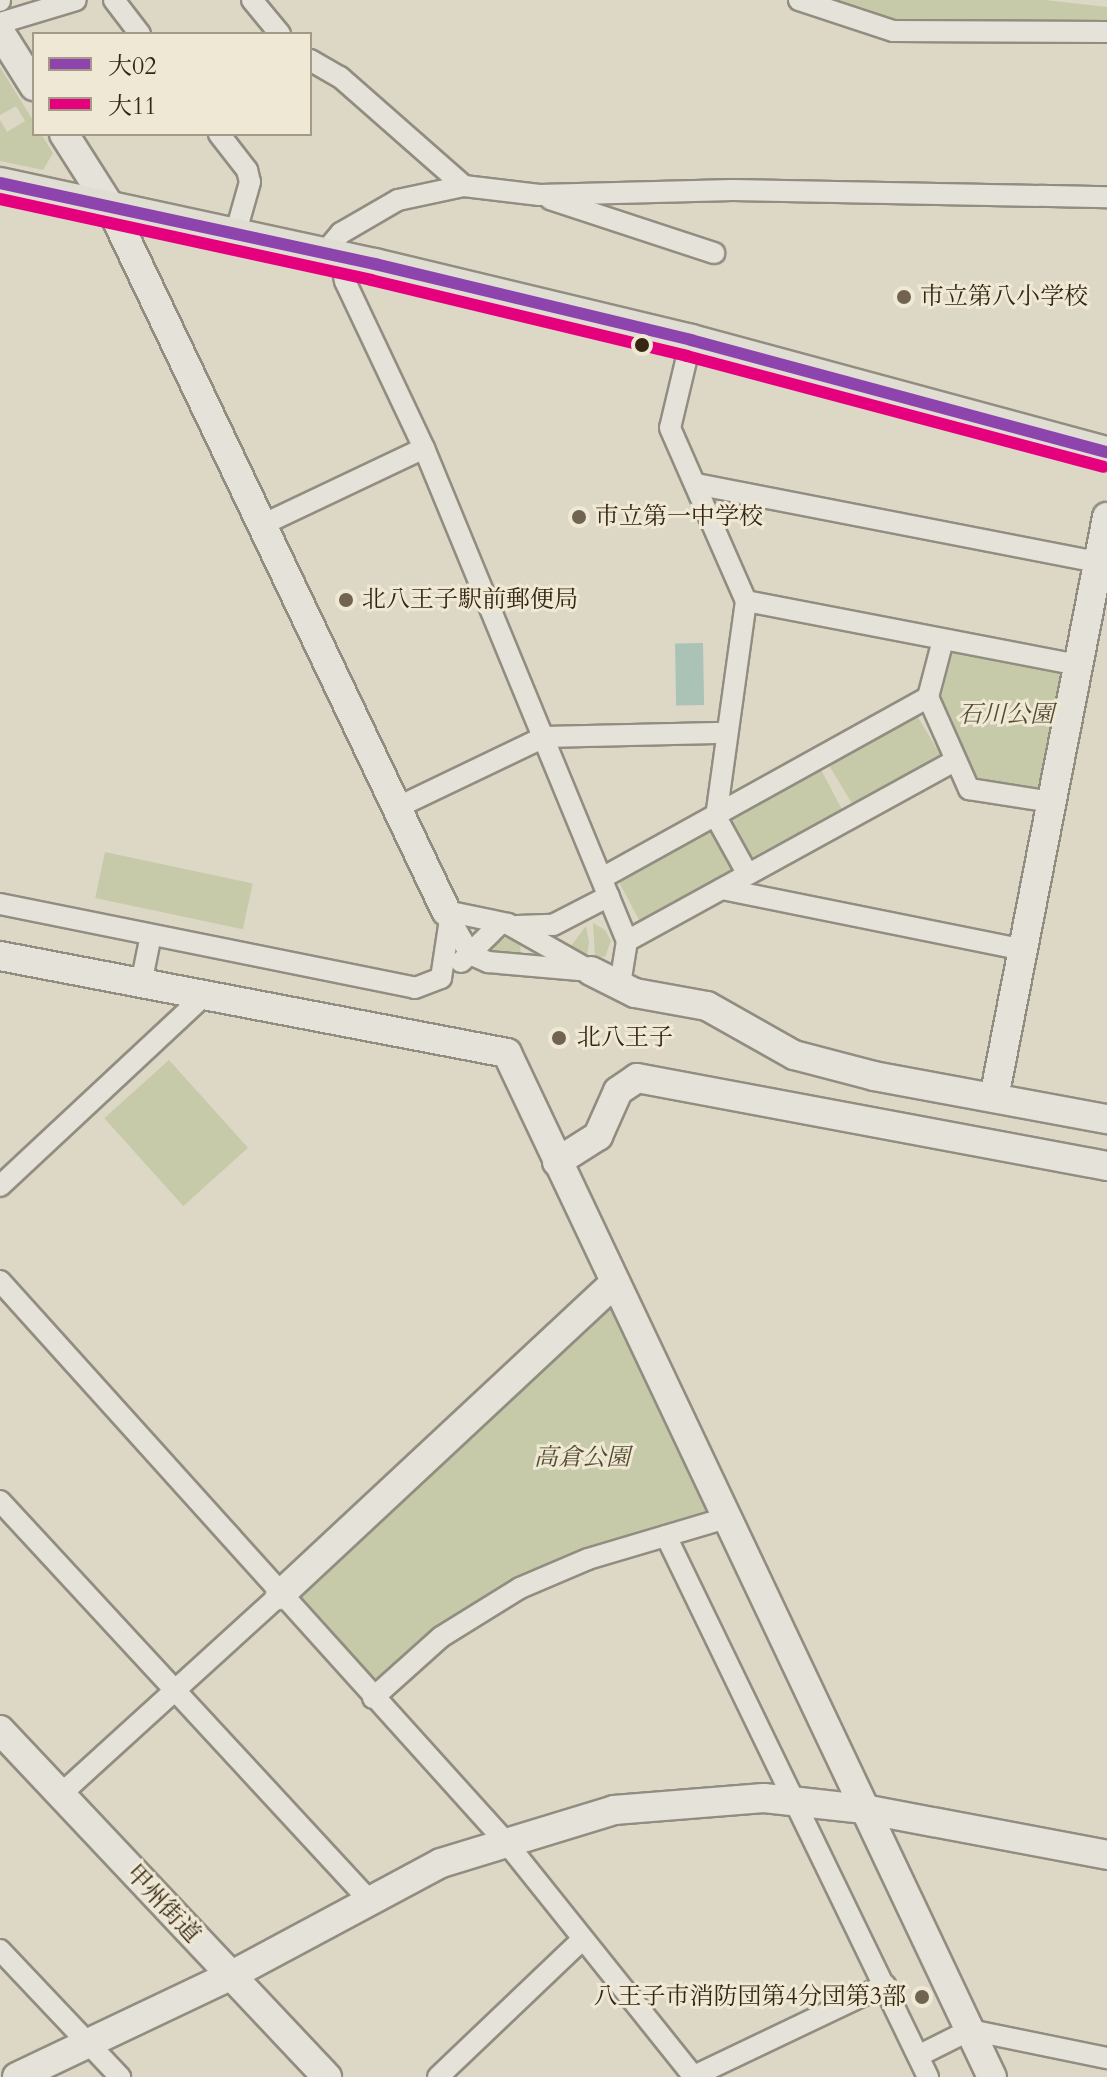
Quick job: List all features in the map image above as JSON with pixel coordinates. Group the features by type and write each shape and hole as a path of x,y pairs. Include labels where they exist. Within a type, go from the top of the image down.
{"main road":[{"path":"0,183 332,255 691,340 1107,452"}],"street":[{"path":"0,23 76,0"},
{"path":"114,0 138,32"},
{"path":"252,0 278,32"},
{"path":"799,0 893,31 1107,32"},
{"path":"0,32 32,83"},
{"path":"312,61 340,77 464,186"},
{"path":"65,136 111,208 396,808 470,954 529,967 591,971"},
{"path":"221,136 247,170 250,182 235,235"},
{"path":"620,984 627,941 424,448 332,255 341,233 398,200 464,186 539,195 733,190 1107,197"},
{"path":"539,195 714,253"},
{"path":"691,340 670,428 746,601 716,817 747,873"},
{"path":"262,525 424,448"},
{"path":"696,484 1098,562"},
{"path":"994,1098 1107,517"},
{"path":"746,601 1077,665"},
{"path":"943,640 928,697 969,789 1051,802"},
{"path":"529,967 544,946 606,887 716,817 928,697"},
{"path":"396,808 544,737 727,733"},
{"path":"627,941 955,761"},
{"path":"722,889 1024,950"},
{"path":"0,904 415,988 441,978 504,924"},
{"path":"448,915 542,928 577,914"},
{"path":"441,978 448,915"},
{"path":"504,924 635,993 707,1006 794,1055 1107,1119"},
{"path":"141,984 151,935"},
{"path":"0,956 203,997 494,1047 515,1065 723,1519 992,2077"},
{"path":"0,1186 203,997"},
{"path":"557,1162 598,1136 618,1091 637,1078 1107,1166"},
{"path":"0,1281 505,1841 693,2077 885,1985"},
{"path":"61,1794 615,1283"},
{"path":"0,1501 368,1899"},
{"path":"373,1698 441,1637 520,1588 588,1559 723,1519"},
{"path":"666,1536 928,2077"},
{"name":"甲州街道","path":"0,1730 327,2077"},
{"path":"17,2077 230,1976 368,1899 441,1863 614,1810 713,1799 794,1802 864,1809 1107,1855"},
{"path":"438,2077 583,1939"},
{"path":"0,1950 120,2077"},
{"path":"918,2056 970,2030 1107,2058"}],"green space":[{"path":"799,0 1045,0 1107,7 1107,32 893,31"},
{"path":"0,67 32,119 32,136 42,136 53,153 43,170 0,161 0,120 7,132 25,121 16,106 0,115"},
{"name":"石川公園","path":"952,651 1068,672 1044,792 979,780 939,706"},
{"path":"916,714 941,755 854,807 829,766"},
{"path":"820,768 842,809 751,858 729,816"},
{"path":"712,829 735,872 641,922 618,879"},
{"path":"105,852 253,883 243,929 95,898"},
{"path":"593,923 605,930 611,941 605,957 595,956"},
{"path":"586,926 589,942 587,958 571,946"},
{"path":"506,938 520,940 521,957 489,950 490,942"},
{"path":"169,1060 248,1148 183,1206 104,1118"},
{"name":"高倉公園","path":"611,1306 709,1514 585,1552 375,1683 299,1596"}],"shaded area":[{"path":"675,643 703,643 704,705 676,705"}],"transit line":[{"name":"大02","path":"0,183 375,264 691,340 1107,452"},
{"name":"大11","path":"0,199 371,280 687,356 1103,467"}],"place":[{"name":"市立第八小学校","path":"904,297"},
{"name":"市立第一中学校","path":"579,517"},
{"name":"北八王子駅前郵便局","path":"346,600"},
{"name":"北八王子","path":"559,1038"},
{"name":"八王子市消防団第4分団第3部","path":"922,1997"}]}
